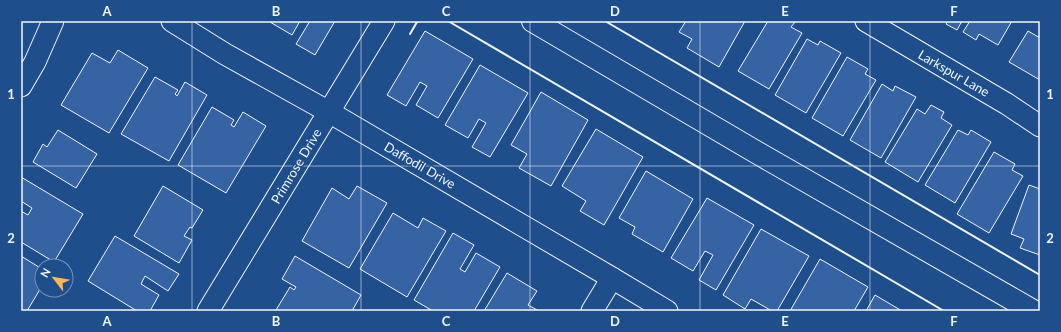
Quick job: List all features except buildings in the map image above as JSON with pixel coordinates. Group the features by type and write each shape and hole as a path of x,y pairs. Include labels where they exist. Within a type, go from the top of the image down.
{"street":[{"path":"21,86 35,62 53,21"},
{"name":"Daffodil Drive","path":"172,21 225,54 329,112 667,311"},
{"name":"Primrose Drive","path":"208,311 384,21"},
{"path":"533,21 756,152 1033,311"},
{"name":"Larkspur Lane","path":"866,21 1007,104 1040,126"},
{"path":"592,311 612,278"}],"wall":[{"path":"410,34 417,22 420,21"},
{"path":"448,21 944,311"},
{"path":"605,21 1040,275"}]}
